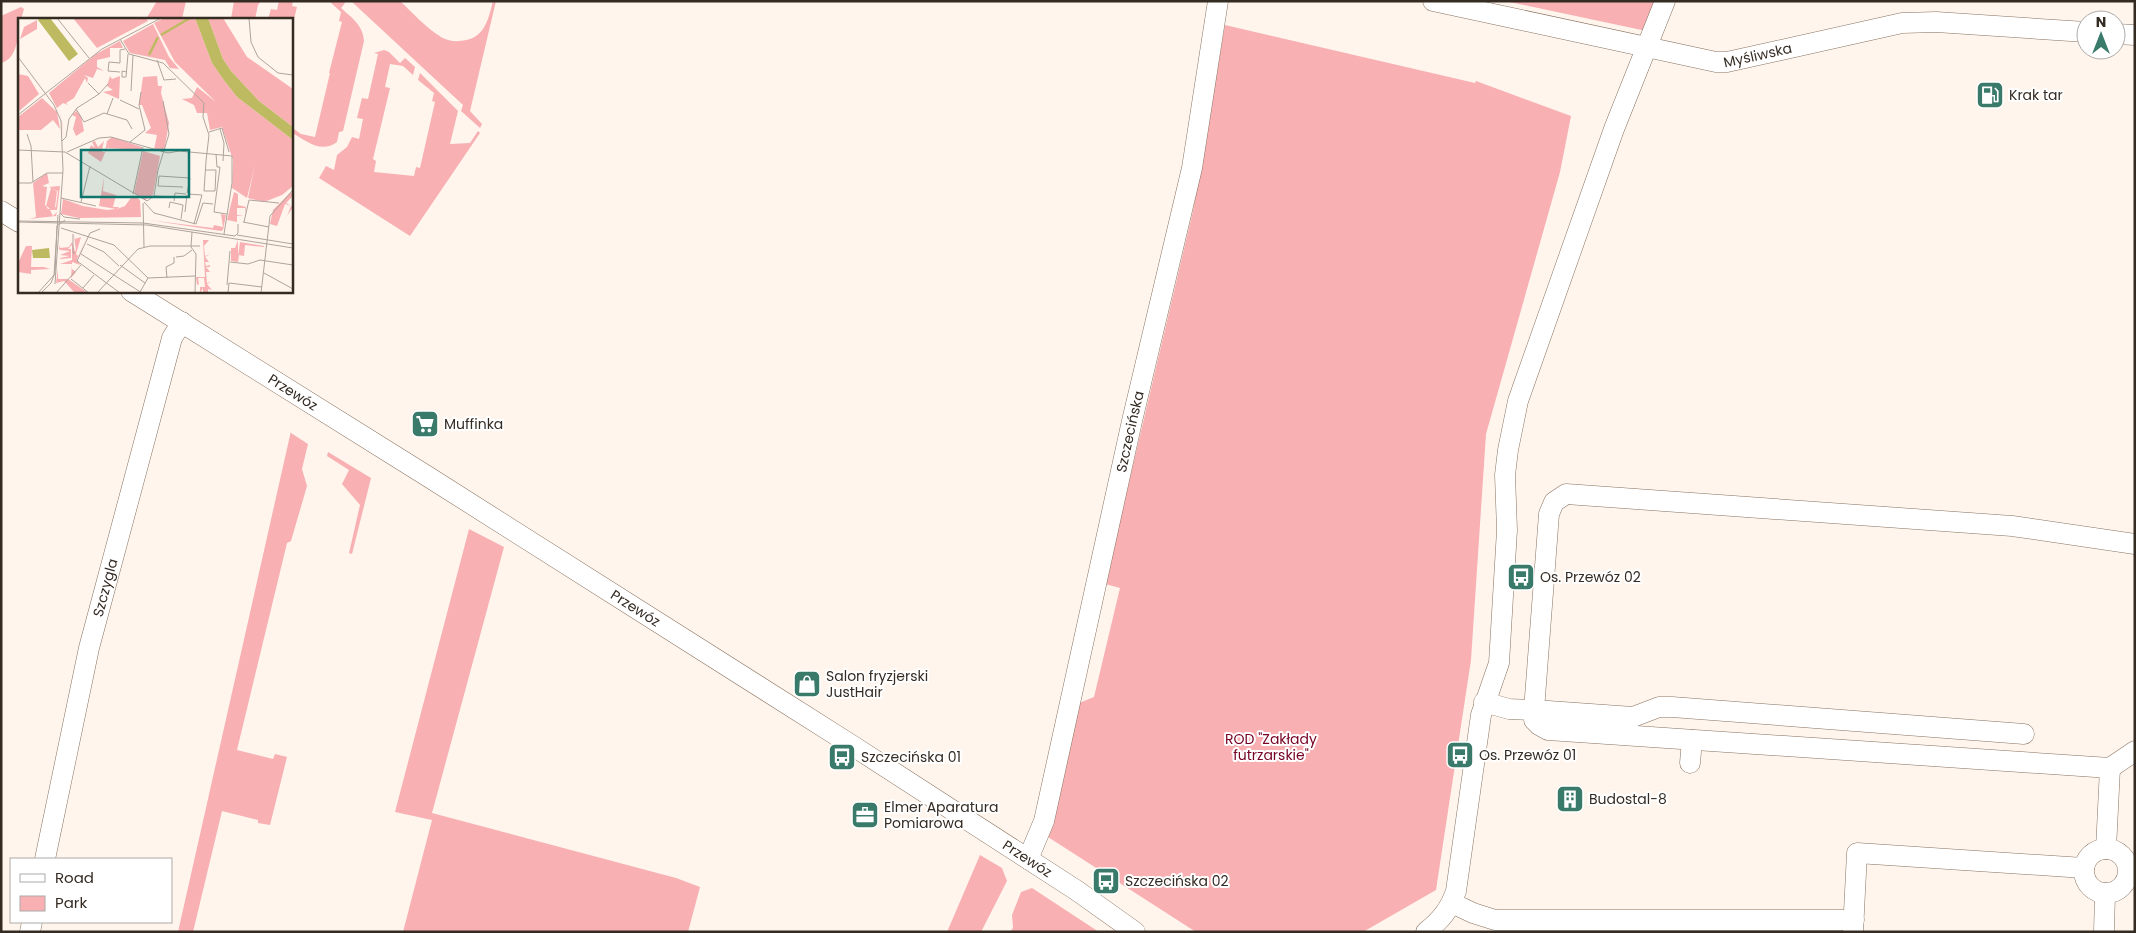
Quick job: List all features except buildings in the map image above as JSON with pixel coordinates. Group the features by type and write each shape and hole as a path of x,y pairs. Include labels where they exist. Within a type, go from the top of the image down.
{"street":[{"name":"Myśliwska","path":"1433,1 1716,62 1727,62 1902,23 1936,22 2076,31"},
{"path":"1426,932 1440,921 1452,903 1458,880 1484,702 1499,663 1507,530 1505,475 1518,401 1614,129 1665,1"},
{"name":"Szczecińska","path":"1028,860 1046,812 1132,421 1192,168 1217,5"},
{"path":"1,211 18,221"},
{"name":"Przewóz","path":"133,292 850,744 1076,890 1135,932"},
{"name":"Szczygla","path":"45,858 76,707 101,601 172,338 182,322"},
{"path":"2135,544 2012,526 1566,494 1554,502 1548,514 1534,710 1534,720 1548,730 1922,756 2110,768 2135,751"},
{"path":"1484,702 1509,708 1633,717 1659,707 1672,707 2024,734"},
{"path":"1922,756 1925,726"},
{"path":"1690,763 1692,740"},
{"path":"2106,849 2110,768"},
{"path":"2106,849 2122,856 2131,873 2119,889 2105,893 2096,891 2089,885 2084,877 2084,868 2090,856 2097,851 2106,849"},
{"path":"1452,903 1472,914 1494,920 1559,914 1853,926 1857,853 2084,868"},
{"path":"2104,932 2105,893"}],"green space":[{"path":"157,1 186,1 182,18 147,18"},
{"path":"234,1 261,1 258,5 255,18 231,18"},
{"path":"279,1 293,1 292,6 297,7 292,27 292,18 268,18 271,9 277,10"},
{"path":"329,1 343,1 345,3 341,8 362,30 364,41 343,131 339,132 337,142 325,147 314,145 302,139 292,133 292,128 301,134 315,137 342,22 339,21 341,12"},
{"path":"351,1 400,1 435,33 445,39 457,41 474,37 484,28 493,1 496,1 470,111 482,124 480,128 461,111 463,105"},
{"path":"1505,1 1662,1 1651,32"},
{"path":"21,7 24,9 21,18 18,18 18,38 14,51 7,61 1,63 1,16"},
{"name":"ROD \"Zakłady futrzarskie\"","path":"1225,25 1475,83 1476,81 1571,116 1560,172 1486,434 1471,660 1436,890 1363,932 1196,932 1048,837 1079,703 1094,697 1120,588 1105,584 1193,211"},
{"path":"384,50 389,52 400,63 405,58 415,67 413,75 403,66 390,64 385,87 390,88 373,159 376,161 374,172 414,176 416,167 420,168 435,102 432,101 434,93 418,80 420,73 458,111 450,144 470,143 478,131 480,133 410,236 319,178 326,166 334,170 337,155 347,147 352,137 359,139 363,119 357,118 362,98 368,99 378,54 374,53"},
{"path":"291,431 291,433 308,444 302,469 307,486 291,541 287,543 237,750 273,759 275,754 287,757 270,825 222,811 193,932 178,932"},
{"path":"328,452 371,478 352,554 349,553 360,505 342,484 349,470 327,456"},
{"path":"469,529 504,547 432,813 676,878 700,887 688,932 403,932 432,820 395,812"},
{"path":"980,855 1002,868 1007,881 981,932 947,932"},
{"path":"1032,888 1099,932 1010,932 1013,928 1012,915 1021,892"}],"place":[{"name":"Krak tar","path":"1990,95"},
{"name":"Muffinka","path":"425,424"},
{"name":"Os. Przewóz 02","path":"1521,577"},
{"name":"Salon fryzjerski JustHair","path":"807,684"},
{"name":"Os. Przewóz 01","path":"1460,755"},
{"name":"Szczecińska 01","path":"842,757"},
{"name":"Budostal-8","path":"1570,799"},
{"name":"Elmer Aparatura Pomiarowa","path":"865,815"},
{"name":"Szczecińska 02","path":"1106,881"}]}
